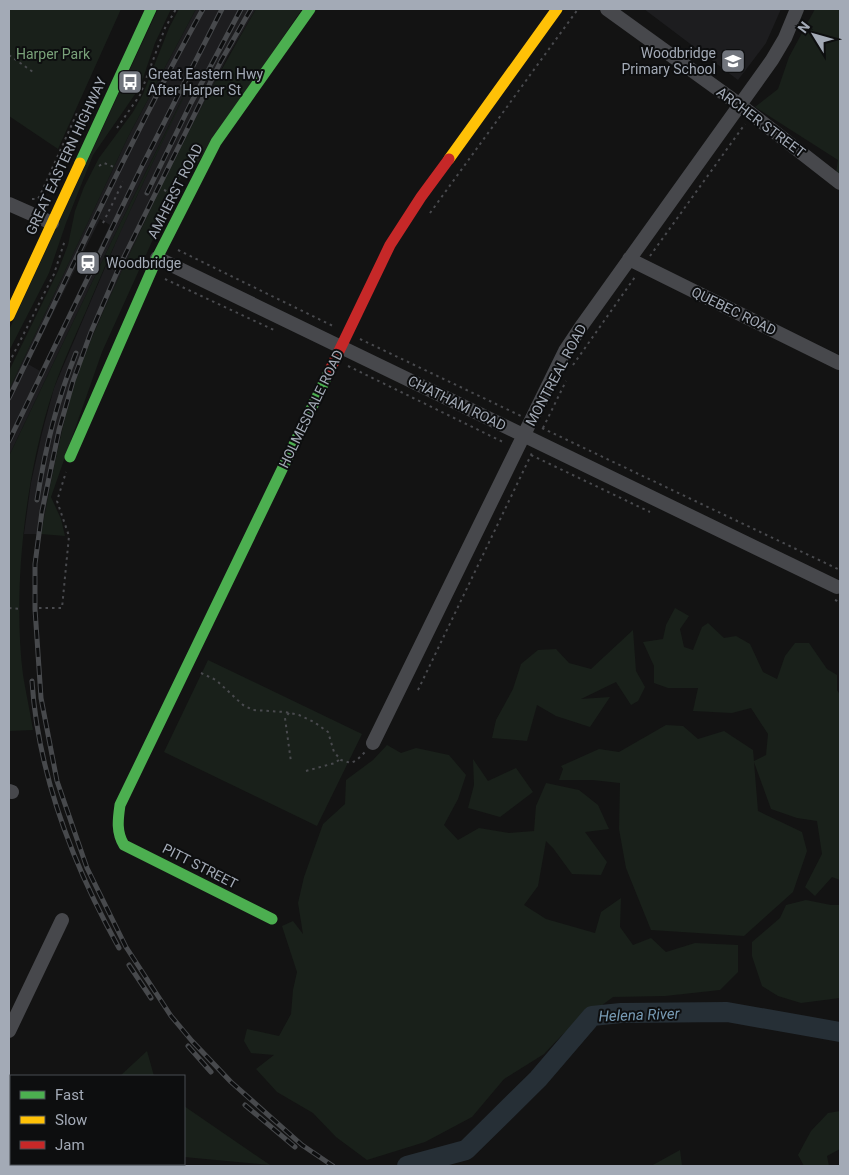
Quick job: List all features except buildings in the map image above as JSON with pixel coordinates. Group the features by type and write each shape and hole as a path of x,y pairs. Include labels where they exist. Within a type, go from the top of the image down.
{"main road":[{"name":"GREAT EASTERN HIGHWAY","path":"9,316 151,9"},
{"name":"AMHERST ROAD","path":"70,457 157,258 216,142 310,9"},
{"name":"HOLMESDALE ROAD","path":"118,836 117,825 120,805 390,245 402,223 557,9"},
{"name":"PITT STREET","path":"118,836 124,844 272,919"}],"street":[{"name":"ARCHER STREET","path":"607,9 740,105 840,183"},
{"name":"MONTREAL ROAD","path":"373,743 565,351 772,60 785,38 797,9"},
{"path":"9,204 52,223"},
{"name":"CHATHAM ROAD","path":"157,258 837,587"},
{"name":"QUEBEC ROAD","path":"629,259 839,363"},
{"path":"9,1031 62,920"}],"path":[{"path":"116,130 135,104 143,88 165,28 176,9"},
{"path":"428,216 578,9"},
{"path":"9,56 34,72"},
{"path":"36,216 32,199 38,199 77,113"},
{"path":"647,260 745,123"},
{"path":"98,166 104,163 114,167"},
{"path":"164,190 172,193 179,176"},
{"path":"103,224 123,182"},
{"path":"9,363 54,274 66,238"},
{"path":"176,249 840,570"},
{"path":"573,365 638,272"},
{"path":"162,278 274,330"},
{"path":"361,339 348,366 511,446"},
{"path":"418,690 566,381"},
{"path":"40,608 62,608 69,536 57,501 70,457"},
{"path":"9,608 21,608"},
{"path":"200,672 216,680 243,705 260,711 289,713 314,722 328,732 334,752 340,759 351,763 357,760 373,743"},
{"path":"289,713 285,718 291,762"},
{"path":"306,771 334,763 340,759"}],"shaded area":[{"path":"196,9 256,9 228,56 152,206 97,325 76,380 60,437 41,534 24,534 31,483 54,388 121,230 187,89 9,456 9,390 128,137","holes":["100,219 110,225 40,371 28,364"]},
{"name":"Woodbridge Primary School","path":"644,9 781,9 766,43 738,80"}],"green space":[{"name":"Harper Park","path":"9,9 121,9 58,149 9,116"},
{"path":"158,9 171,9 155,43 140,87 93,155 66,223 49,273 9,351 9,330"},
{"path":"179,9 196,9 128,137 9,390 9,371 58,271 68,245 75,211 84,187 99,158 133,112 143,94 169,28"},
{"path":"256,9 302,9 190,174 183,173 102,352 51,497 61,519 65,536 41,534 65,418 88,347 175,159 222,68"},
{"path":"815,9 840,9 840,176 836,173 838,160 755,107 778,89 789,57"},
{"path":"201,61 99,279 61,369 44,420 29,492 24,530 19,605 23,675 33,730 9,731 9,456 118,228"},
{"path":"675,608 689,616 680,629 684,647 693,650 702,627 708,623 724,638 736,636 750,644 763,672 777,679 785,656 795,643 809,643 827,669 837,675 837,690 840,695 840,880 832,877 815,896 805,887 822,854 817,821 797,818 771,809 754,762 758,811 802,832 807,851 793,892 744,936 651,930 626,868 619,829 620,783 592,780 559,780 563,769 561,766 599,749 619,752 666,725 683,726 698,739 724,731 753,750 754,761 766,755 768,734 751,708 732,713 693,711 698,688 668,688 654,683 654,666 643,642 663,639 666,625"},
{"path":"633,630 636,671 645,687 638,701 631,705 616,682 581,699 610,697 590,727 556,716 537,705 527,741 492,738 496,720 513,689 521,664 538,650 556,649 569,663 591,669"},
{"path":"208,660 362,734 317,826 164,752"},
{"path":"387,745 401,753 416,748 449,755 466,775 458,799 444,825 458,840 479,828 509,833 534,831 536,806 546,783 579,790 598,805 609,829 585,832 607,862 601,875 572,874 546,841 538,886 524,905 546,919 595,933 601,912 621,898 620,927 633,945 651,938 666,952 695,943 738,945 738,972 720,990 665,996 613,997 562,1035 544,1054 504,1079 472,1117 425,1142 367,1160 336,1137 313,1113 277,1092 256,1069 274,1055 251,1053 244,1041 247,1029 279,1036 291,1014 297,972 282,926 293,921 303,934 298,903 304,877 323,824 345,804 346,780 373,760"},
{"path":"473,759 488,781 516,768 533,792 500,817 468,808 474,785"},
{"path":"806,900 840,905 840,998 801,1003 778,996 762,986 752,956 752,942 780,918 786,905"},
{"path":"147,1051 154,1075 121,1075"},
{"path":"9,1077 10,1165 94,1165 9,1166"},
{"path":"185,1107 270,1165 185,1157"},
{"path":"840,1111 840,1149 827,1156 829,1166 804,1166 798,1155 811,1131 828,1113"},
{"path":"680,1150 682,1166 651,1166"}],"waterway":[{"name":"Helena River","path":"407,1166 466,1150 538,1079 592,1016 621,1013 727,1012 840,1032"}],"railway":[{"path":"9,398 127,154 203,9"},
{"path":"9,441 142,166 222,9"},
{"path":"147,193 191,103 241,9"},
{"path":"251,9 221,61 121,263 91,332 73,381 59,430 42,511 35,564 35,609 41,698 57,781 87,868 126,947 171,1016 192,1041 231,1082 302,1145 333,1166"},
{"path":"37,500 52,425 76,353"},
{"path":"32,681 42,751 61,819 87,885 119,948"},
{"path":"129,965 151,998"},
{"path":"188,1046 211,1072"},
{"path":"245,1105 295,1147"}],"traffic: fast":[{"path":"80,163 151,9"},
{"path":"70,457 157,258 216,142 310,9"},
{"path":"272,919 124,845 118,825 120,805 329,372"}],"traffic: slow":[{"path":"449,159 557,9"},
{"path":"9,316 80,163"}],"traffic: jam":[{"path":"329,372 390,245 421,197 449,159"}],"place":[{"name":"Woodbridge Primary School","path":"733,61"},
{"name":"Great Eastern Hwy After Harper St","path":"130,82"},
{"name":"Woodbridge","path":"88,263"}]}
